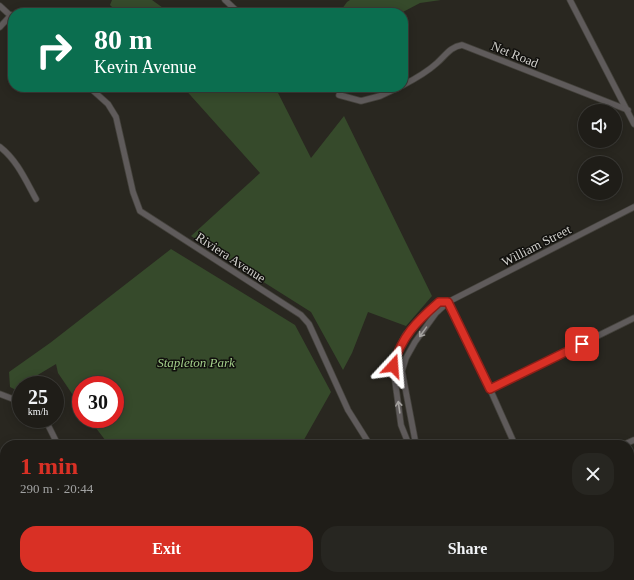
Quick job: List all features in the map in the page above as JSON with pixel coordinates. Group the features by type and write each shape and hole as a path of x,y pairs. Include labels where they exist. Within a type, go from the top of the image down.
{"street":[{"path":"225,0 234,8"},
{"path":"570,0 634,124"},
{"path":"0,6 8,13"},
{"path":"0,27 8,20"},
{"name":"Net Road","path":"408,82 417,78 437,63 454,47 462,45 628,110"},
{"name":"Riviera Avenue","path":"94,92 114,111 133,192 140,211 301,315 309,324 348,410 367,440"},
{"path":"339,94 361,101 388,92"},
{"path":"0,148 7,153 20,170 36,199"},
{"name":"William Street","path":"448,302 634,207"},
{"path":"407,440 401,425 393,366 398,349 406,334 439,302 448,302"},
{"path":"448,302 513,440"},
{"path":"414,440 402,371 406,358 415,342 436,313 448,302"},
{"path":"490,389 634,318"},
{"path":"0,394 12,399"},
{"path":"50,428 56,440"}],"green space":[{"path":"112,0 152,0 163,8 113,8 110,5"},
{"path":"350,0 441,0 420,3 408,9 408,8 343,8"},
{"path":"187,92 278,92 311,158 344,116 432,296 406,326 368,312 352,353 343,370 311,312 191,236 260,173"},
{"name":"Stapleton Park","path":"171,249 295,325 331,392 304,440 105,440 96,428 124,428 124,376 72,376 72,394 64,382 64,376 60,376 58,373 56,364 36,376 12,376 12,388 10,387 9,372 50,343"}],"route":[{"path":"393,366 398,349 406,334 439,302 448,302 490,389 582,344"}]}
